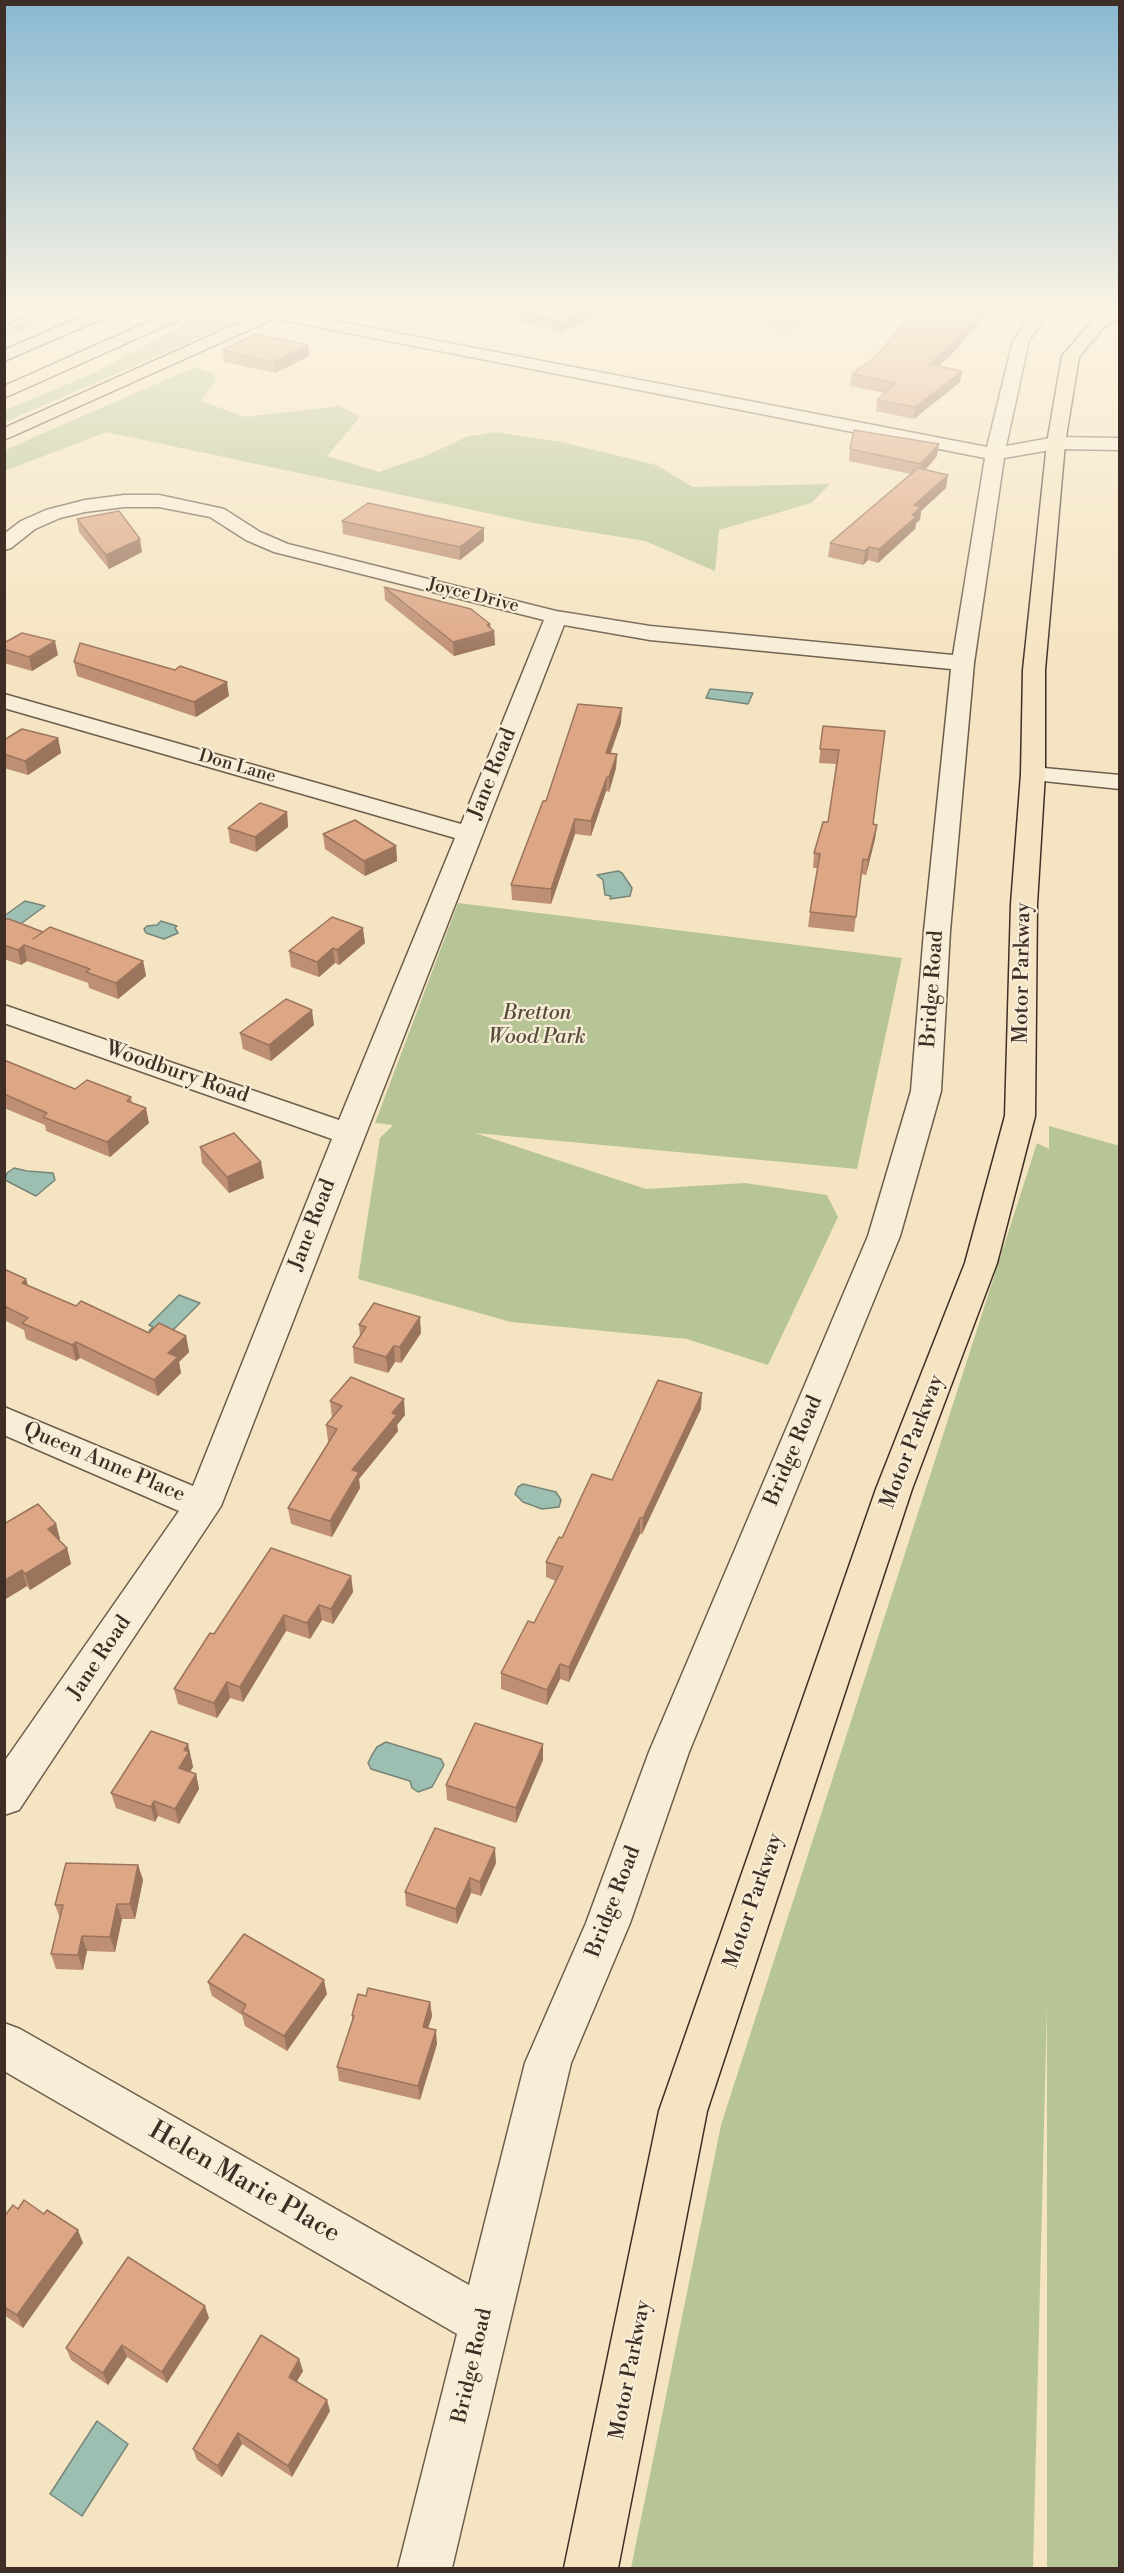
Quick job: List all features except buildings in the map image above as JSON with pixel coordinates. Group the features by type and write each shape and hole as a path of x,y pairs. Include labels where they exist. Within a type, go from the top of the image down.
{"main road":[{"name":"Motor Parkway","path":"591,2568 683,2111 894,1489 981,1263 1020,1116 1024,904 1033,774 1034,670 1058,429"}],"street":[{"path":"870,429 995,454 1056,443 1119,444"},
{"name":"Bridge Road","path":"425,2568 483,2321 548,2063 608,1923 674,1741 884,1236 926,1091 937,931 963,663 1001,429"},
{"name":"Joyce Drive","path":"4,544 28,525 53,514 85,506 124,501 170,503 217,513 253,536 281,548 556,617 650,633 963,663"},
{"name":"Jane Road","path":"4,1797 203,1506 556,617"},
{"name":"Don Lane","path":"4,701 469,834"},
{"path":"1033,774 1119,782"},
{"name":"Woodbury Road","path":"4,1013 349,1134"},
{"name":"Queen Anne Place","path":"4,1420 203,1506"},
{"name":"Helen Marie Place","path":"4,2045 483,2321"}],"green space":[{"path":"53,429 350,429 327,456 379,472 425,456 466,437 494,432 562,442 656,465 693,487 830,484 811,503 719,530 715,571 645,541 534,523 106,432 5,471 5,450"},
{"name":"Bretton Wood Park","path":"458,903 902,958 857,1169 475,1133 646,1189 745,1183 827,1195 838,1217 768,1365 687,1339 511,1322 358,1279 380,1138 393,1125 375,1123"},
{"path":"1049,1126 1120,1146 1119,2568 1047,2568 1047,2007 1033,2568 631,2568 721,2125 1037,1143 1049,1149"}],"shaded area":[{"path":"710,689 753,693 748,704 706,698"},
{"path":"618,871 622,873 632,888 630,896 610,899 611,896 605,895 603,880 597,875"},
{"path":"25,901 45,906 15,928 5,928 4,916"},
{"path":"161,921 177,926 175,928 178,933 164,939 146,933 144,929 147,926 157,925"},
{"path":"14,1168 53,1173 55,1180 36,1196 5,1180 7,1173"},
{"path":"179,1295 200,1303 170,1333 164,1335 149,1331 153,1327 149,1325"},
{"path":"523,1484 556,1492 561,1500 559,1507 542,1509 523,1502 515,1494 518,1487"},
{"path":"386,1742 441,1759 444,1765 432,1787 418,1792 412,1788 410,1781 371,1769 368,1763 372,1755 377,1747"},
{"path":"97,2421 128,2444 82,2516 50,2494"}]}
